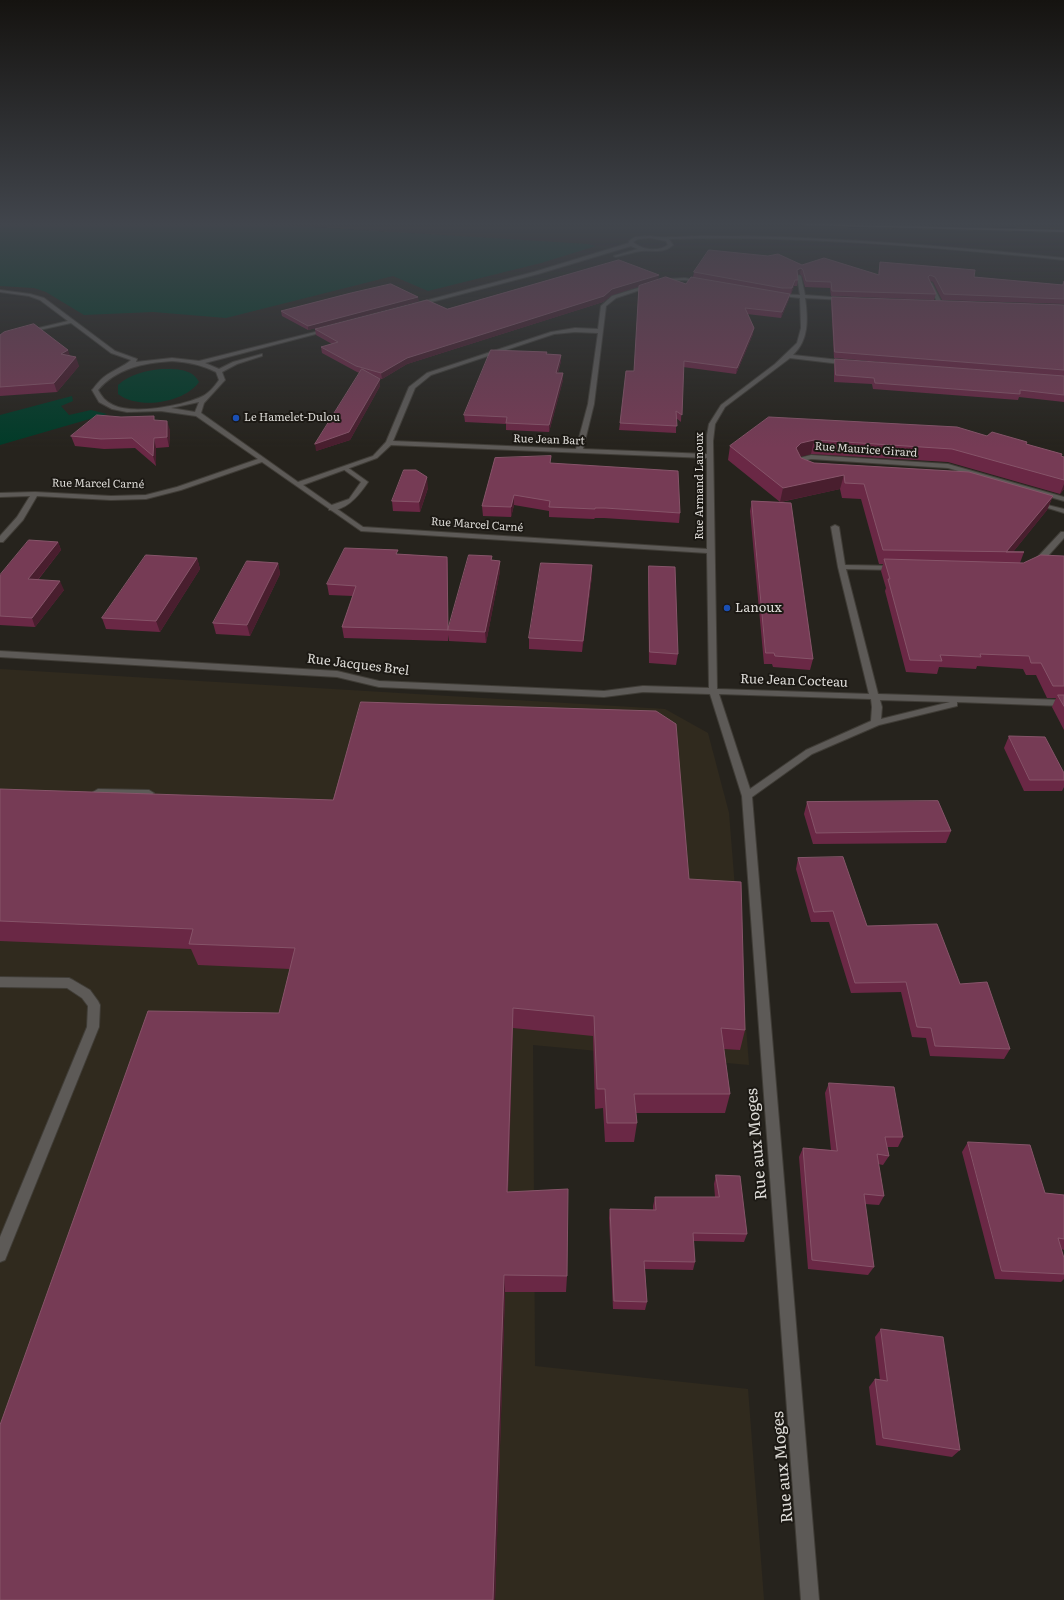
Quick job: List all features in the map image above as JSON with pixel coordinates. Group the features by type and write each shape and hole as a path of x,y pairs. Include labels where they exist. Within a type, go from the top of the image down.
{"street":[{"path":"41,299 112,352 136,360 100,382"},
{"path":"413,305 437,299"},
{"path":"417,310 459,299"},
{"path":"579,451 591,404 604,306 612,299"},
{"name":"Rue Armand Lanoux","path":"712,691 710,428 716,415 723,406 789,356 800,345 802,336 804,299"},
{"path":"834,299 849,299"},
{"path":"933,302 948,303"},
{"path":"22,334 71,322"},
{"path":"126,367 165,360 201,362 337,326"},
{"path":"298,484 375,457 388,443 412,387 429,374 553,334 574,330 600,331"},
{"path":"297,344 333,334"},
{"path":"112,352 116,362 95,390 97,398 106,405 121,409 141,411 162,409 183,405 204,398 217,389 222,380 219,371 201,362"},
{"path":"219,371 235,363 270,352"},
{"path":"789,356 822,362 854,364"},
{"path":"198,414 198,407 204,398"},
{"name":"Rue Marcel Carné","path":"162,409 198,414 361,529 711,552"},
{"name":"Rue Jean Bart","path":"388,443 710,456"},
{"name":"Rue Maurice Girard","path":"805,472 798,468 797,464 801,459 811,457 948,466 1064,499"},
{"name":"Rue Marcel Carné","path":"0,496 35,494 111,498 146,497 179,489 262,460"},
{"path":"332,508 351,500 365,482 345,468"},
{"path":"0,540 20,518 35,494"},
{"path":"1028,500 1064,511"},
{"path":"835,527 842,567 875,696 877,707 876,723"},
{"path":"1029,568 1042,558 1064,534"},
{"path":"842,567 906,568"},
{"name":"Rue Jacques Brel","path":"0,654 338,674 379,684 604,694 642,689 712,691"},
{"name":"Rue Jean Cocteau","path":"712,691 875,696 970,701 1064,703"},
{"name":"Rue aux Moges","path":"712,691 747,796 810,1600"},
{"name":"Rue Jean Cocteau","path":"747,796 809,752 876,723 970,701"},
{"path":"86,792 149,793"},
{"path":"0,982 68,983 86,994 94,1005 92,1027 0,1255"}],"shaded area":[{"path":"0,669 665,709 708,733 729,813 749,1065 533,1045 535,1366 748,1389 764,1600 0,1600"}],"green space":[{"path":"57,299 303,299 226,318 153,312 84,315"},
{"path":"161,369 183,370 196,377 199,382 183,395 161,402 137,402 118,394 118,385 128,378 144,372"},
{"path":"72,396 73,401 61,406 69,415 91,410 107,414 0,445 0,415"}],"building":[{"path":"329,299 412,299 308,326 281,311"},
{"path":"483,299 596,299 407,358 381,373 356,366 321,347 338,342 315,329 427,300 447,309"},
{"path":"638,299 788,299 782,312 745,308 754,328 737,368 684,361 682,415 676,411 677,426 620,423 626,371 634,371"},
{"path":"832,299 880,299 1064,305 1064,370 835,352"},
{"path":"34,324 68,350 61,354 76,357 54,383 0,387 0,335 4,332"},
{"path":"491,350 547,352 546,354 561,355 556,373 563,373 549,425 506,423 507,417 464,415"},
{"path":"835,359 1064,376 1064,395 1020,390 1020,394 875,383 874,378 836,375"},
{"path":"362,369 380,379 349,432 315,444"},
{"path":"97,415 121,417 154,416 154,420 167,421 167,437 154,438 153,456 132,438 101,439 71,436"},
{"path":"769,417 957,427 987,436 992,432 1027,442 1026,444 1062,454 1061,456 1064,457 1064,480 952,449 814,440 801,443 796,448 801,458 814,463 969,472 1053,496 1006,552 883,550 864,484 845,483 844,475 783,488 730,446"},
{"path":"551,456 550,463 678,471 680,513 605,508 549,507 550,501 514,495 511,507 482,506 495,458"},
{"path":"404,470 416,470 427,477 419,502 392,501"},
{"path":"752,501 791,503 813,659 775,656 774,653 766,653"},
{"path":"29,540 58,542 28,579 60,581 32,618 0,616 0,575"},
{"path":"345,548 398,550 396,554 447,557 448,630 342,627 356,586 327,584"},
{"path":"146,555 197,558 156,621 102,618"},
{"path":"469,555 492,556 491,560 500,561 485,632 448,630"},
{"path":"1041,555 1064,556 1064,686 1053,686 1041,663 1031,663 1029,656 980,654 981,657 940,655 942,661 910,660 884,559 1023,563"},
{"path":"247,561 278,563 247,625 213,623"},
{"path":"541,563 592,565 583,641 529,638"},
{"path":"649,566 675,567 678,654 650,652"},
{"path":"1058,695 1064,695 1064,706"},
{"path":"361,702 656,711 676,724 689,879 741,882 745,1030 721,1028 730,1094 634,1094 637,1123 607,1123 605,1089 597,1089 594,1016 513,1008 507,1192 568,1189 567,1276 504,1275 493,1600 0,1600 0,1425 148,1011 279,1013 295,948 189,944 193,929 0,921 0,789 333,800"},
{"path":"1009,736 1045,737 1064,773 1064,780 1030,780"},
{"path":"938,801 951,831 816,833 807,802"},
{"path":"843,857 867,926 937,924 960,984 987,982 1010,1049 935,1046 931,1028 917,1027 906,982 855,983 833,911 814,912 798,858"},
{"path":"829,1083 894,1087 903,1137 885,1137 889,1156 877,1154 884,1196 864,1194 874,1267 812,1260 803,1148 837,1151"},
{"path":"968,1142 1030,1145 1045,1193 1064,1195 1064,1239 1058,1238 1064,1258 1064,1274 1002,1271"},
{"path":"716,1175 740,1176 747,1234 693,1233 695,1262 644,1261 647,1302 614,1301 610,1209 656,1210 655,1197 719,1197"},
{"path":"881,1329 943,1337 960,1450 883,1438 875,1379 887,1381"}],"place":[{"name":"Le Hamelet-Dulou","path":"236,418"},
{"name":"Lanoux","path":"727,608"}]}
